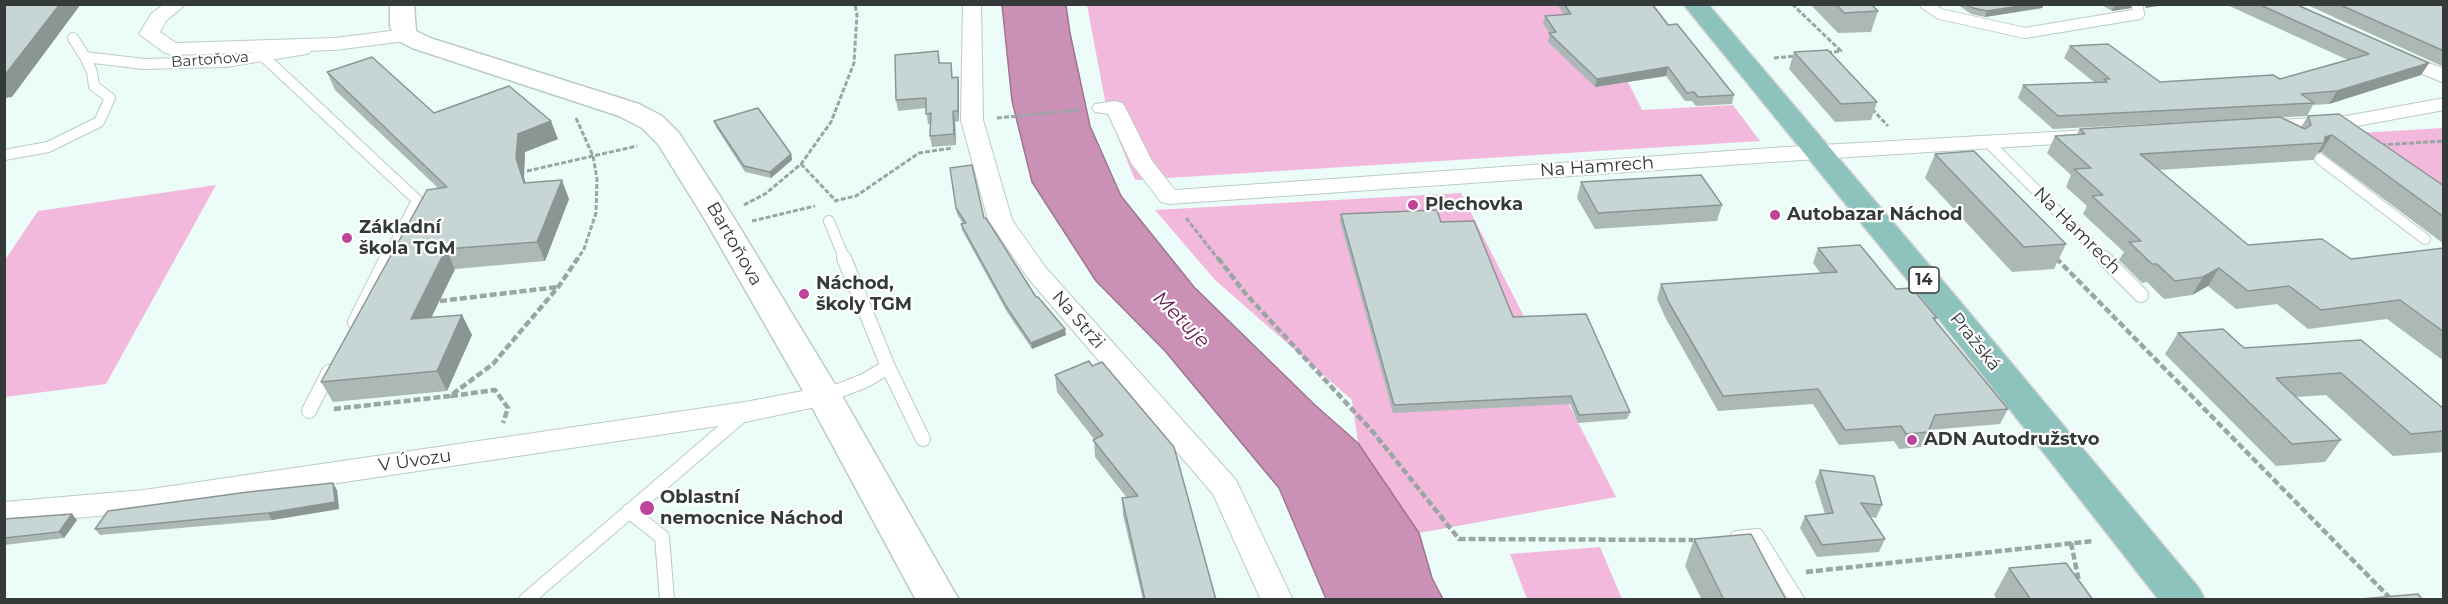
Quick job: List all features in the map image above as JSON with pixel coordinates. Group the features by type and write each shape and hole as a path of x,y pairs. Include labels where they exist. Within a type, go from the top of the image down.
{"main road":[{"name":"Pražská","path":"1695,4 1947,307 2184,600"}],"street":[{"name":"Bartoňova","path":"177,4 158,18 149,34 172,49 335,44 406,35 443,52 556,85 629,110 652,122 669,139 722,223 824,396 938,600"},
{"path":"402,4 400,17 406,35"},
{"name":"Na Strži","path":"972,4 972,120 1000,220 1037,273 1225,488 1277,600"},
{"path":"2379,48 2444,77"},
{"path":"2247,128 2278,131 2346,122 2444,104"},
{"path":"1095,108 1115,107 1142,163 1169,197"},
{"name":"Na Hamrech","path":"1169,197 1816,152 2105,135"},
{"name":"V Úvozu","path":"4,513 144,501 745,412 824,396"}],"lane":[{"path":"1925,4 1940,14 2025,33 2139,14 2137,4"},
{"path":"4,155 48,147 99,122 110,98 94,86 92,72 73,38"},
{"name":"Bartoňova","path":"85,57 144,64 225,62 335,44"},
{"path":"263,56 417,200 347,338"},
{"name":"Na Hamrech","path":"1987,141 2141,295"},
{"path":"2320,159 2425,239"},
{"path":"829,221 888,368 922,439"},
{"path":"309,411 336,359"},
{"path":"824,396 864,381 888,368"},
{"path":"526,600 745,412"},
{"path":"629,511 662,537 667,600"},
{"path":"1694,540 1757,536 1797,600"}],"path":[{"path":"722,223 765,194 801,164 831,122 854,63 857,15 855,4"},
{"path":"1791,4 1841,51 1818,53"},
{"path":"1768,59 1798,56"},
{"path":"450,396 493,364 559,286 584,249 596,213 597,178 593,156 577,120 556,85"},
{"path":"1866,104 1907,146"},
{"path":"1009,117 1095,108"},
{"path":"2346,122 2390,151"},
{"path":"527,171 669,139"},
{"path":"2381,145 2444,141"},
{"path":"722,223 856,196 919,153 978,144"},
{"path":"801,164 838,204 829,221"},
{"path":"1169,197 1245,293 1374,432 1459,539 1694,540"},
{"path":"2051,253 2392,600"},
{"path":"440,301 559,286"},
{"path":"309,411 495,390 508,408"},
{"path":"1782,574 2094,541"},
{"path":"2071,543 2081,588"}],"shaded area":[{"path":"1087,5 1654,5 1674,31 1605,36 1642,110 1733,105 1760,141 1135,180 1107,111"},
{"path":"2443,128 2443,205 2342,134"},
{"path":"216,185 106,384 5,397 5,260 38,211"},
{"path":"1461,193 1616,497 1419,533 1358,443 1352,400 1215,280 1155,210"},
{"path":"1600,547 1622,599 1527,599 1510,554"}],"water":[{"name":"Metuje","path":"1002,5 1066,5 1090,126 1121,196 1194,287 1315,405 1358,443 1419,533 1432,578 1443,599 1326,599 1279,488 1165,351 1096,281 1032,182 1012,101"}],"building":[{"path":"4,4 60,4 4,76"},
{"path":"1564,4 1652,4 1668,25 1677,24 1734,95 1698,97 1694,92 1687,93 1668,67 1597,79 1549,33 1556,32 1545,16 1571,14"},
{"path":"1836,4 1871,4 1878,11 1844,13"},
{"path":"1967,4 2032,4 1987,11"},
{"path":"2258,4 2295,4 2429,63 2337,91 2301,94 2314,103 2058,116 2023,85 2107,82 2104,79 2110,79 2070,46 2108,44 2160,82 2273,75 2280,79 2369,54"},
{"path":"2338,4 2444,4 2444,51"},
{"path":"1828,50 1877,102 1841,104 1794,52"},
{"path":"938,51 939,63 951,63 952,78 958,77 958,111 953,111 954,134 930,136 931,113 926,114 926,98 896,100 895,55"},
{"path":"372,57 434,113 509,86 551,121 518,134 516,158 524,183 562,180 537,242 446,249 411,319 462,315 437,371 321,382 427,190 447,187 327,72"},
{"path":"758,108 791,154 770,172 744,166 714,121"},
{"path":"2339,114 2444,186 2444,217 2332,135 2325,137 2324,143 2140,154 2248,245 2322,239 2351,259 2444,248 2444,332 2400,300 2321,310 2289,286 2248,291 2219,268 2203,277 2175,281 2157,264 2152,264 2129,242 2141,241 2092,196 2103,195 2074,169 2091,168 2055,136 2085,134 2080,129 2280,117 2305,129 2311,125 2308,116"},
{"path":"1974,151 2066,244 2024,247 1935,154"},
{"path":"972,165 984,218 1036,297 1065,329 1031,343 1006,306 961,224 966,223 956,208 950,168"},
{"path":"1701,175 1722,205 1598,213 1581,182"},
{"path":"1437,210 1441,222 1474,221 1513,317 1586,314 1630,412 1579,415 1571,396 1394,405 1341,214"},
{"path":"1860,245 1896,289 1912,288 1937,318 1933,318 2008,409 1935,415 1928,432 1906,434 1901,426 1845,430 1818,389 1723,396 1669,303 1661,284 1837,272 1818,248"},
{"path":"2223,329 2244,348 2361,340 2444,409 2444,431 2411,434 2341,373 2276,378 2341,440 2292,444 2178,333"},
{"path":"1089,361 1092,366 1102,362 1174,447 1216,600 1145,600 1122,498 1138,496 1093,440 1103,435 1055,375"},
{"path":"1820,470 1874,476 1882,505 1861,503 1885,539 1822,545 1805,516 1833,513"},
{"path":"333,483 335,502 268,513 95,529 108,511"},
{"path":"72,514 59,532 4,538 4,519"},
{"path":"1751,534 1786,600 1724,600 1694,539"},
{"path":"2066,563 2093,600 2031,600 2009,568"},
{"path":"2418,594 2423,600 2361,599"}],"place":[{"name":"Plechovka","path":"1413,205"},
{"name":"Autobazar Náchod","path":"1775,215"},
{"name":"Základní škola TGM","path":"347,238"},
{"name":"Náchod, školy TGM","path":"804,294"},
{"name":"ADN Autodružstvo","path":"1912,440"},
{"name":"Oblastní nemocnice Náchod","path":"647,508"}]}
